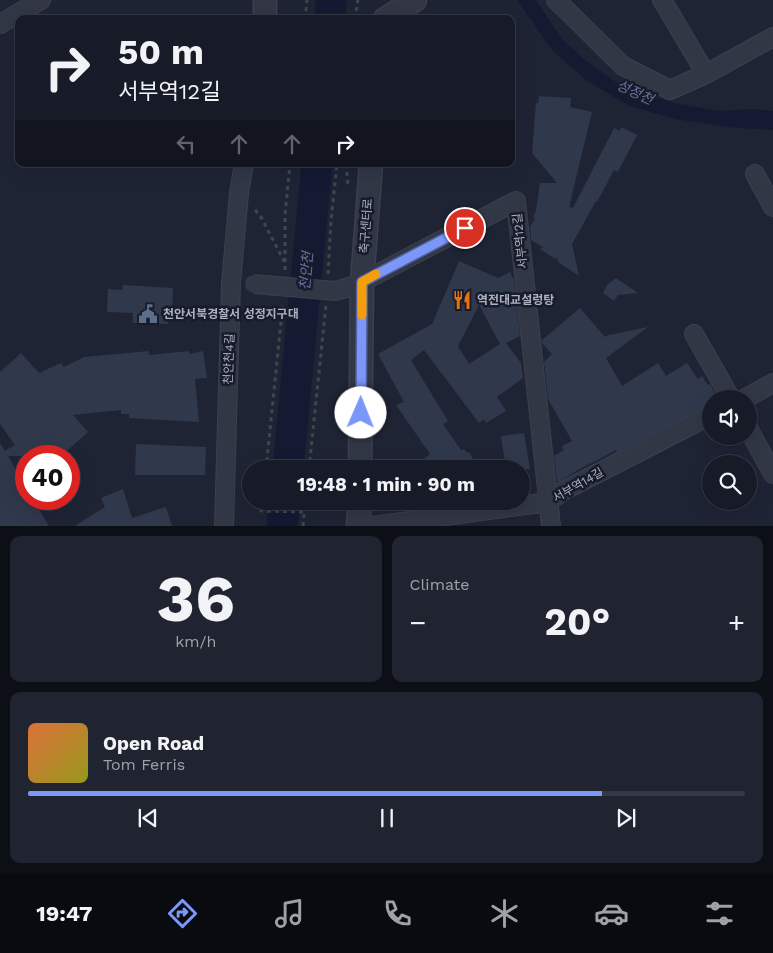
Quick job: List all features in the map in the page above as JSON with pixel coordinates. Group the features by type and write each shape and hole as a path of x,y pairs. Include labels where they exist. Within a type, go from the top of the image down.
{"street":[{"path":"15,15 41,0"},
{"path":"265,0 265,15"},
{"path":"392,15 414,0"},
{"path":"556,0 623,66 670,90 706,74 773,37"},
{"path":"662,0 706,74"},
{"path":"0,24 15,15"},
{"name":"천안천4길","path":"224,526 232,283 239,193 243,167"},
{"name":"축구센터로","path":"360,460 362,282 371,167"},
{"path":"755,174 773,206"},
{"name":"서부역12길","path":"232,283 330,288 353,286 516,201 551,526"},
{"path":"694,334 726,390"},
{"path":"757,392 773,383"},
{"name":"서부역14길","path":"373,526 548,502 563,491 702,420"},
{"path":"757,445 773,474"}],"path":[{"path":"305,15 307,0"},
{"path":"356,15 358,0"},
{"path":"285,272 285,215 290,167"},
{"path":"310,460 330,288 331,221 337,167"},
{"path":"239,193 261,217 285,263"},
{"path":"267,460 284,299"},
{"path":"261,510 291,513 304,512 303,526"}],"water":[{"name":"성정천","path":"517,0 536,0 562,39 587,62 616,82 648,95 678,104 720,111 753,109 773,111 773,130 726,127 676,119 629,106 586,80 552,50"}],"building":[{"path":"539,96 571,98 570,107 592,112 569,207 573,208 614,128 620,131 621,127 637,135 618,172 614,170 572,244 579,276 558,262 557,257 555,259 540,249 543,247 531,240 530,227 535,218 533,217 536,211 540,183 557,183 532,153 536,103 538,103"},
{"path":"459,261 498,278 510,272 514,280 520,336 506,343 521,363 523,378 497,397 506,411 486,423 484,419 479,423 424,350 411,360 448,421 443,424 461,450 464,449 467,453 469,452 474,460 423,460 430,454 396,405 404,402 378,354 432,324","holes":["479,305 500,344 469,364 458,346"]},
{"path":"616,278 638,293 618,295 614,301 603,293 607,285"},
{"path":"123,285 173,288 172,314 169,314 168,324 133,323 133,313 107,312 108,289 122,290"},
{"path":"580,308 605,337 648,327 606,358 622,386 658,363 666,376 687,363 698,379 702,376 713,390 702,390 702,408 617,452 616,450 590,463 558,482 554,456 564,450 562,446 572,441 548,399 544,362 552,354 542,343 542,340"},
{"path":"149,351 149,355 189,351 190,354 203,351 207,378 195,379 199,422 129,418 129,414 121,414 121,410 73,415 88,432 73,445 15,445 0,424 0,372 21,353 39,373 61,363 64,367 84,357"},
{"path":"524,433 528,460 505,460 501,436"},
{"path":"0,443 5,451 15,445 15,456 8,456 15,468 15,510 40,510 49,526 0,526"},
{"path":"136,444 206,447 205,475 135,475"},
{"path":"123,489 132,518 166,507 172,526 75,526 105,507 101,498"}],"waterway":[{"name":"천안천","path":"330,15 331,0"},
{"name":"천안천","path":"289,460 317,167"},
{"name":"천안천","path":"282,526 284,510"}],"slow traffic":[{"path":"362,315 362,282 376,274"}],"place":[{"name":"역전대교설렁탕","path":"462,300"},
{"name":"천안서북경찰서 성정지구대","path":"148,314"}],"route":[{"path":"361,413 362,282 465,228"}]}
